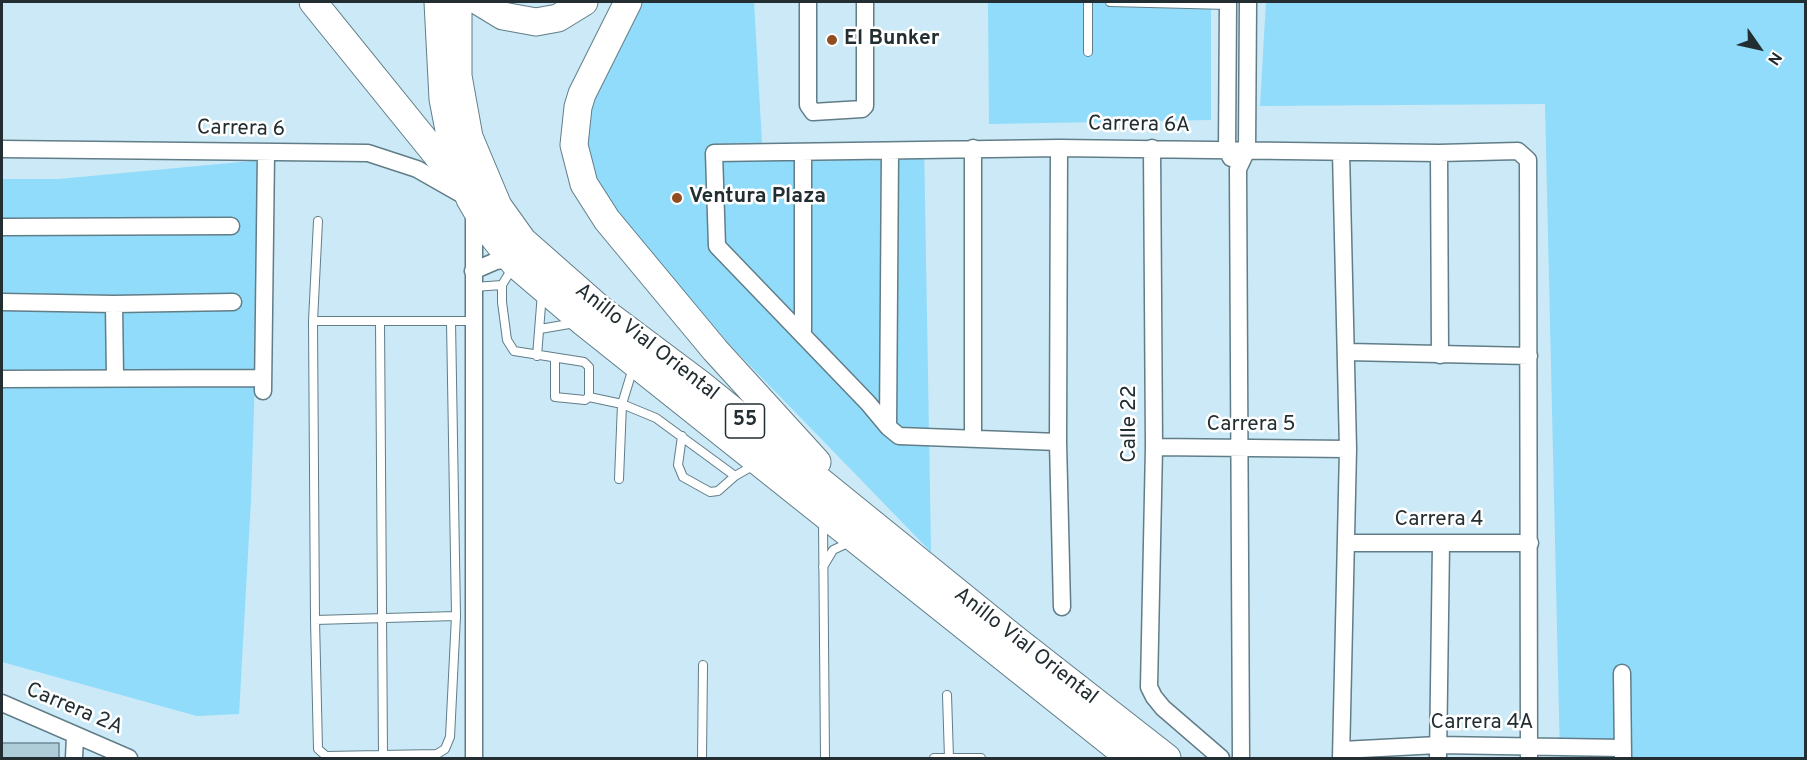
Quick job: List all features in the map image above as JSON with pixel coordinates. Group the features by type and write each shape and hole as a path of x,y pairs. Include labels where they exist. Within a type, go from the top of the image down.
{"highway":[{"path":"312,2 470,198"},
{"name":"Anillo Vial Oriental","path":"438,2 444,112 454,156 470,198 509,270 542,289 824,512 859,527 1167,759"},
{"name":"Anillo Vial Oriental","path":"458,2 458,76 470,138 498,206 523,241 599,308 699,383 859,527 1130,759"},
{"path":"480,2 503,16 536,22 558,18 584,2"},
{"path":"628,2 582,94 574,145 584,184 607,220 715,350 843,488 859,527"}],"street":[{"path":"808,2 808,105 813,112 862,109 865,106 865,2"},
{"path":"1241,759 1238,169 1247,150 1248,2"},
{"path":"1228,3 1227,150 1238,169"},
{"path":"973,148 973,438"},
{"name":"Carrera 6A","path":"803,335 717,246 714,153 973,148 1152,148 1439,153 1518,151 1528,160 1529,356"},
{"path":"1059,148 1058,442 1062,607"},
{"name":"Calle 22","path":"1152,148 1155,447 1149,687 1154,697 1221,759"},
{"name":"Carrera 6","path":"2,149 368,153 417,169 470,198"},
{"path":"888,427 890,151"},
{"path":"803,152 803,335 899,436 1058,442"},
{"path":"1341,152 1348,352 1348,543 1341,754"},
{"path":"2,379 115,377 263,385 266,153"},
{"path":"1439,153 1440,355"},
{"path":"470,198 475,321 474,759"},
{"path":"2,227 231,226"},
{"path":"474,279 496,261 509,270"},
{"path":"2,302 114,304 233,302"},
{"path":"114,304 115,377"},
{"path":"1348,352 1529,356 1530,752"},
{"name":"Carrera 5","path":"1155,447 1348,449"},
{"name":"Carrera 4","path":"1348,543 1530,543"},
{"path":"1438,752 1441,544"},
{"path":"1622,673 1623,753"},
{"name":"Carrera 2A","path":"2,703 129,759"},
{"path":"74,759 75,736"},
{"name":"Carrera 4A","path":"1341,754 1623,753"}],"lane":[{"path":"1088,2 1088,52"},
{"path":"1110,2 1228,3"},
{"path":"318,221 313,321 315,620 318,749 326,756 437,754 445,749 450,737 456,616 451,321"},
{"path":"474,279 509,270 502,302 507,340 514,351 584,362 589,367 589,397"},
{"path":"537,356 542,289"},
{"path":"313,321 475,321"},
{"path":"380,321 383,755"},
{"path":"540,329 583,322"},
{"path":"555,359 555,397 585,400 589,397 641,410 682,436 735,476"},
{"path":"619,479 622,404 635,362"},
{"path":"682,436 678,465 683,477 710,492 718,491 735,476 747,472 759,460"},
{"path":"824,512 825,759"},
{"path":"823,567 833,550 859,527"},
{"path":"315,620 456,616"},
{"path":"702,759 703,665"},
{"path":"947,695 949,758"},
{"path":"934,759 981,759"}],"shaded area":[{"path":"640,2 754,2 762,143 924,141 931,552 730,345 585,175 583,118"},
{"path":"988,2 1211,2 1211,120 989,124"},
{"path":"1266,2 1805,2 1805,758 1560,758 1545,104 1260,106"},
{"path":"262,160 251,500 239,714 197,716 2,662 2,179 59,179"}],"building":[{"path":"2,743 59,743 59,759 2,759"}],"place":[{"name":"El Bunker","path":"832,40"},
{"name":"Ventura Plaza","path":"677,198"}]}
